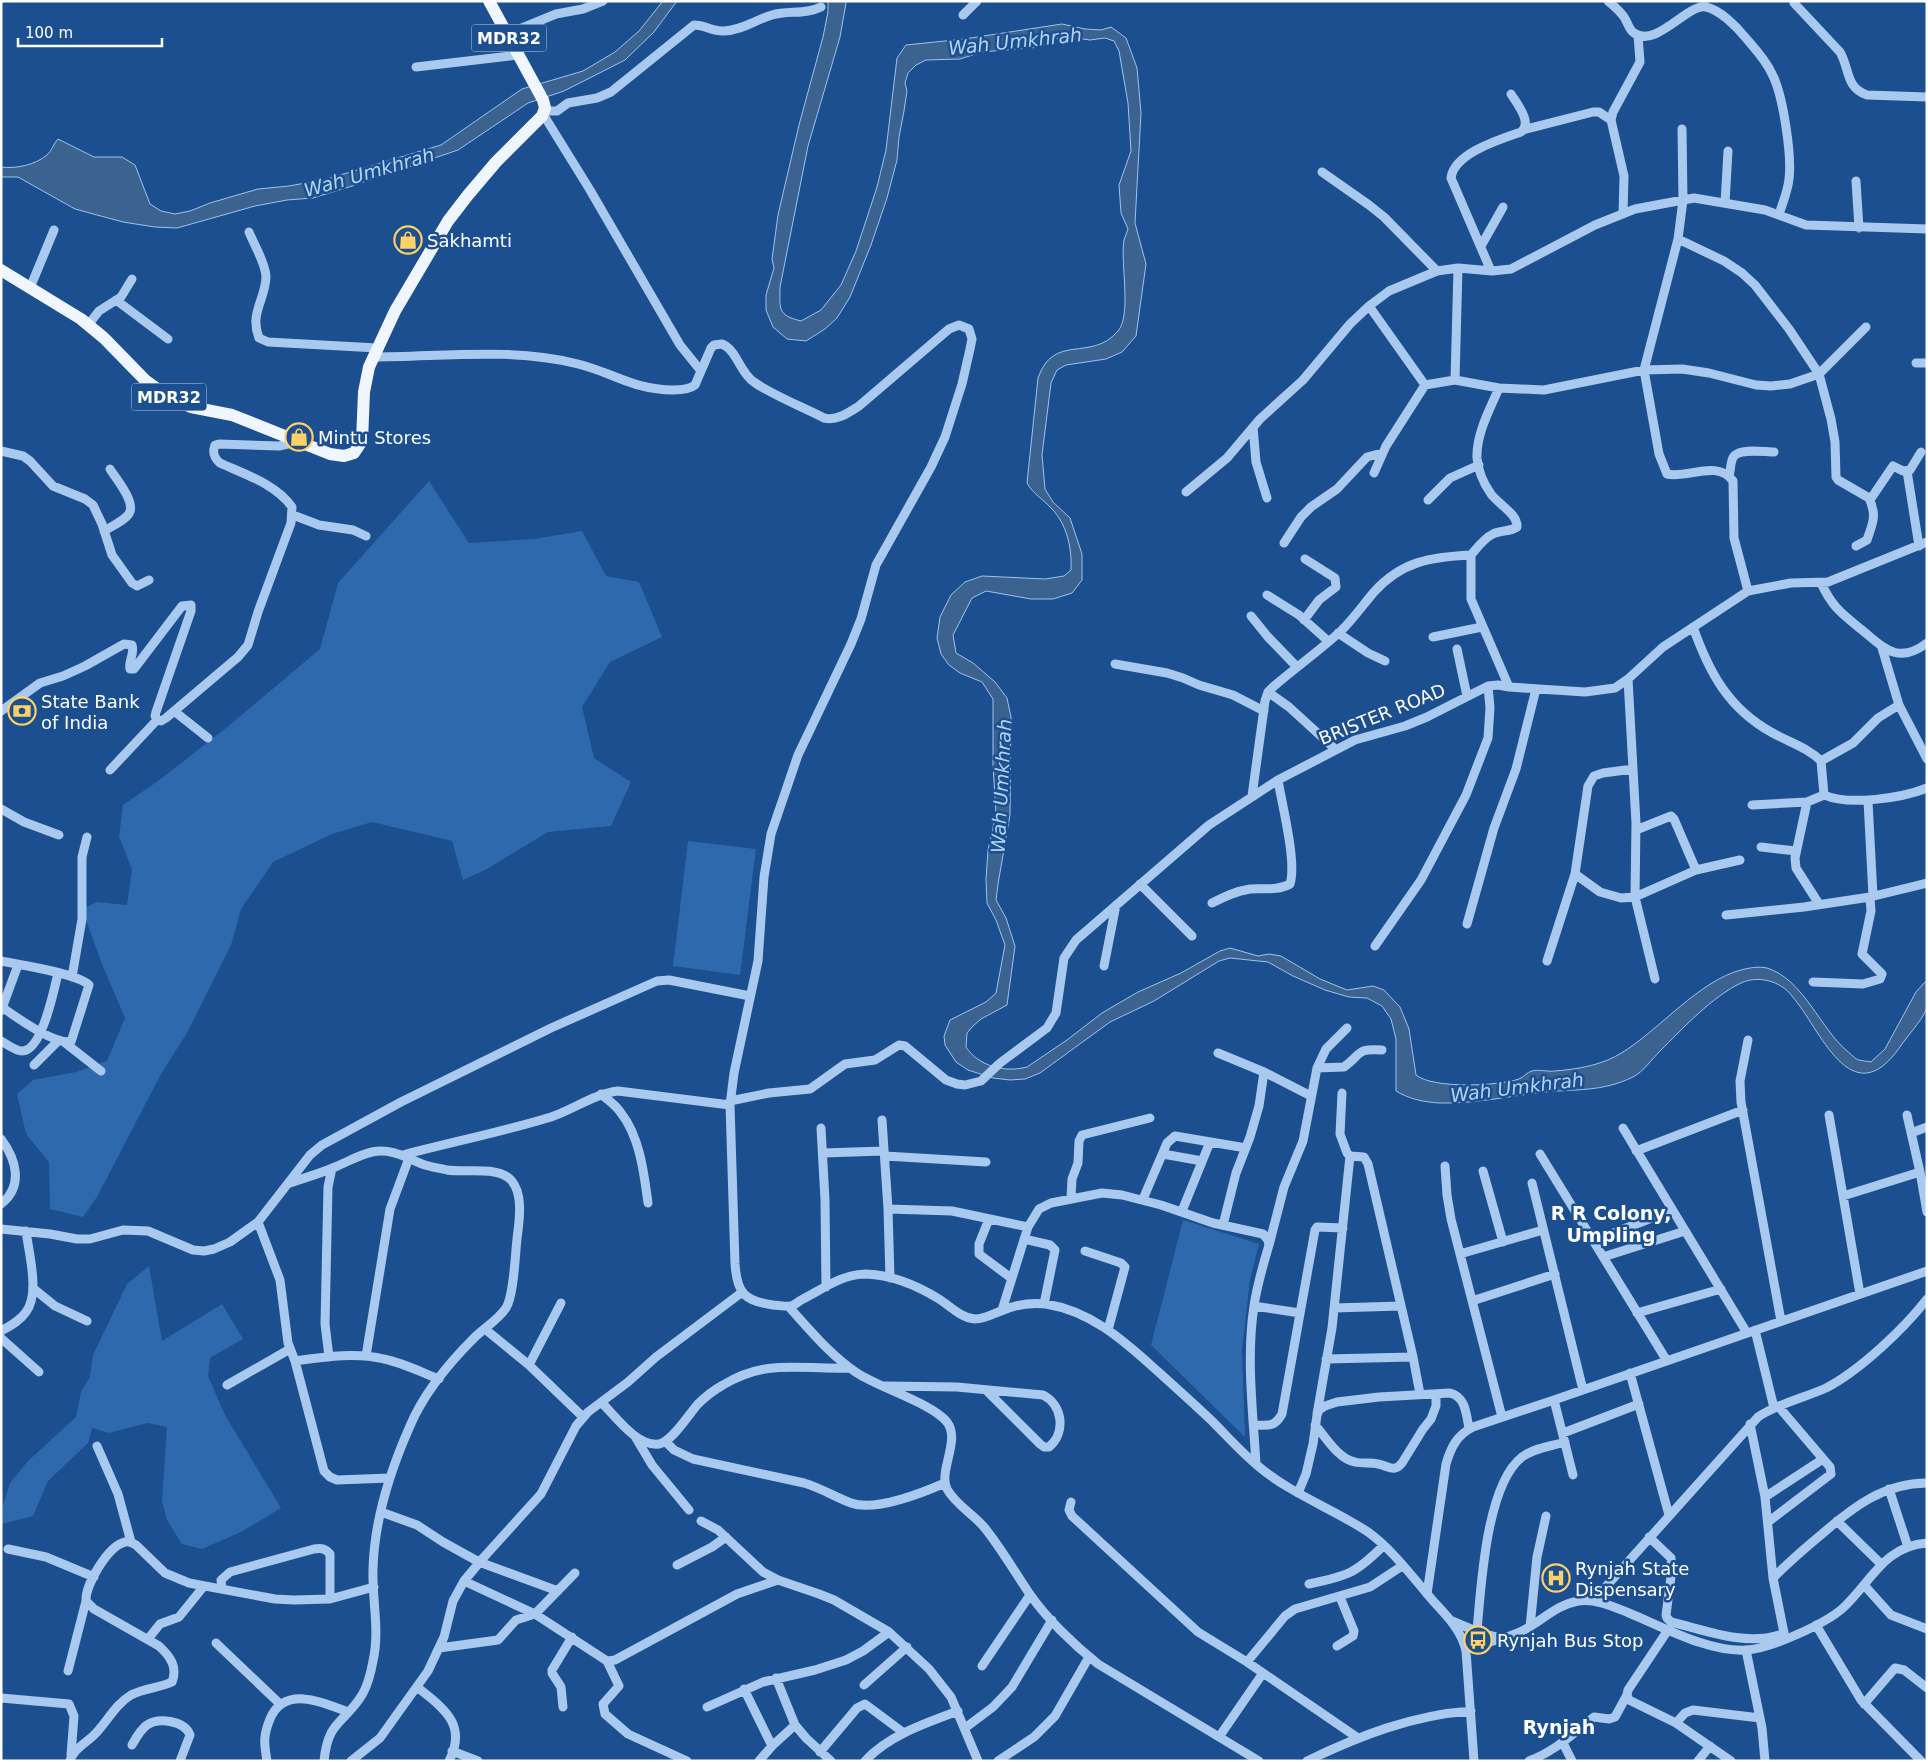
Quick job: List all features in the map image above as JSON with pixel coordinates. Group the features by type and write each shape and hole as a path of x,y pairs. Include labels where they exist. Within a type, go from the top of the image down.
{"main road":[{"name":"MDR32","path":"2,271 88,324 145,380 170,398 191,407 232,415 330,454 344,456 354,453 362,435 366,381 375,352 410,283 448,221 496,162 530,130 544,107 492,2"}],"street":[{"path":"507,34 556,14 583,9 603,1"},
{"path":"963,15 977,1"},
{"path":"1608,1 1619,11 1632,32 1638,36 1658,32 1693,10 1699,7 1706,7 1728,21 1764,60 1780,93 1789,165 1789,179 1778,216"},
{"path":"1794,3 1840,52 1853,86 1861,93 1867,95 1927,97"},
{"path":"544,107 550,111 557,111 568,103 597,98 611,92 694,25 702,25 718,31 739,29 772,15 811,12 821,7"},
{"path":"1623,214 1624,176 1611,120 1613,112 1640,62 1638,36"},
{"path":"416,67 518,54"},
{"path":"1511,94 1526,124 1523,130"},
{"path":"544,107 680,344 701,370"},
{"path":"1491,271 1452,178 1455,167 1474,151 1523,130 1593,112 1599,112 1611,120"},
{"path":"1682,129 1683,200 1678,239 1644,370 1659,454 1667,474 1682,475 1696,471 1723,472 1734,481 1734,538 1748,591"},
{"path":"1725,203 1728,151"},
{"path":"1322,172 1384,217 1436,271"},
{"path":"1856,181 1859,228"},
{"path":"1186,492 1227,458 1260,419 1303,380 1350,324 1369,306 1389,291 1436,271 1458,268 1491,271 1511,269 1595,225 1635,209 1683,200 1705,199 1765,210 1806,225 1927,229"},
{"path":"1481,246 1504,207"},
{"path":"30,288 54,230"},
{"path":"249,232 266,275 255,317 256,330 259,338 268,342 375,352 547,357 590,367 632,384 659,390 692,388 698,381 711,348 714,345 722,344 730,349 744,372 755,383 824,418 834,419 847,414 859,406 949,329 955,326 969,329 972,339 962,384 945,437 931,467 876,565 861,619 798,756 779,806 767,850 758,961 730,1103 735,1264 741,1293 758,1303 789,1306 840,1279 853,1275 867,1274 890,1278 912,1285 937,1298 964,1316 974,1319 1030,1303 1044,1304 1084,1315 1108,1330 1128,1344 1273,1478 1371,1534 1450,1620 1462,1638 1466,1651 1474,1761"},
{"path":"1678,239 1724,261 1742,273 1789,329 1819,374 1835,442 1836,477 1869,498 1874,510 1873,521 1867,540 1856,546"},
{"path":"1455,380 1458,268"},
{"path":"88,324 99,311 121,297 132,280"},
{"path":"116,300 168,339"},
{"path":"1369,306 1425,386"},
{"path":"1374,473 1382,453 1416,396 1425,386 1455,380 1499,388 1544,390 1644,370 1695,370 1756,385 1790,384 1819,374 1866,327"},
{"path":"1916,363 1927,363"},
{"path":"1252,796 1268,692 1338,633 1374,592 1389,578 1404,568 1425,560 1471,554 1491,535 1500,531 1512,531 1517,527 1517,523 1492,495 1484,482 1478,465 1479,437 1499,388"},
{"path":"1253,427 1256,462 1266,498"},
{"path":"110,770 157,720 161,721 238,657 248,645 293,515 292,507 283,496 264,483 215,459 213,453 215,446 218,444 278,446 297,442"},
{"path":"1,451 23,456 53,486 90,502 98,515 112,554 132,583 137,586 149,580"},
{"path":"1730,476 1732,459 1738,454 1774,452"},
{"path":"1907,471 1910,470 1921,452"},
{"path":"1284,543 1306,511 1343,484 1367,457 1382,453"},
{"path":"1428,500 1450,478 1478,465"},
{"path":"1869,498 1872,497 1893,466 1907,471"},
{"path":"104,531 123,520 130,514 131,509 126,493 110,469"},
{"path":"1907,471 1923,544"},
{"path":"293,515 319,525 353,530 366,536"},
{"name":"BRISTER ROAD","path":"730,1103 769,1093 804,1091 816,1086 845,1064 875,1060 899,1045 905,1046 946,1080 957,1084 973,1084 981,1081 1000,1063 1047,1028 1056,1013 1064,958 1076,940 1210,825 1278,780 1355,740 1405,726 1488,686 1498,684 1509,687 1585,692 1615,688 1628,679 1663,647 1748,591 1791,583 1828,582 1923,544"},
{"path":"1471,554 1471,599 1509,687"},
{"path":"1304,620 1319,600 1336,587 1337,583 1336,578 1305,559"},
{"path":"1821,583 1837,610 1882,648 1906,653 1920,648 1927,643"},
{"path":"1266,594 1304,620 1328,642"},
{"path":"1,711 40,683 64,676 86,666 124,644 132,645 133,652 129,666 130,669 134,669 182,606 191,605 191,610 156,712 157,720"},
{"path":"1251,616 1297,667"},
{"path":"1433,637 1482,627"},
{"path":"1693,627 1702,653 1714,678 1734,703 1770,732 1810,752 1821,761 1824,796"},
{"path":"1338,633 1360,648 1385,661"},
{"path":"1882,648 1899,705 1927,759"},
{"path":"1457,649 1467,696"},
{"path":"1115,664 1167,673 1183,678 1233,695 1264,711"},
{"path":"1628,679 1636,830 1635,897 1655,979"},
{"path":"1375,946 1421,880 1466,795 1488,738 1490,708 1488,686"},
{"path":"1467,924 1494,828 1516,769 1536,689"},
{"path":"1268,692 1289,707 1335,749"},
{"path":"1821,761 1853,743 1878,718 1899,705"},
{"path":"174,710 208,738"},
{"path":"1547,962 1575,874 1588,786 1594,776 1633,769"},
{"path":"1212,903 1240,891 1281,888 1290,884 1292,878 1290,855 1278,780"},
{"path":"1752,805 1807,802 1824,796 1868,801 1927,788"},
{"path":"1813,982 1863,984 1882,977 1882,974 1862,954 1871,912 1868,801"},
{"path":"1807,802 1796,850 1796,868 1819,904"},
{"path":"1,809 24,822 59,836"},
{"path":"1636,830 1671,816 1696,870"},
{"path":"72,977 82,919 82,857 87,837"},
{"path":"1760,847 1796,850"},
{"path":"1575,874 1600,892 1611,897 1635,897 1696,870 1740,860"},
{"path":"1726,915 1804,907 1871,896 1927,883"},
{"path":"1140,884 1192,936"},
{"path":"1104,966 1116,905"},
{"path":"1,961 58,973 86,981 89,985 71,1042 61,1041 34,1066"},
{"path":"18,965 2,1009 30,1026 61,1041 101,1070"},
{"path":"1,1040 15,1049 24,1051 42,1032 58,973"},
{"path":"1,1229 77,1239 90,1239 123,1230 148,1232 164,1237 180,1246 204,1252 230,1242 258,1222 310,1155 322,1145 401,1102 542,1033 657,980 669,980 750,996"},
{"path":"1256,1464 1252,1374 1254,1306 1284,1188 1303,1141 1317,1068 1326,1049 1347,1028"},
{"path":"1748,1040 1740,1082 1743,1110 1781,1321"},
{"path":"1317,1068 1344,1067 1360,1052 1370,1049 1382,1050"},
{"path":"1218,1053 1264,1072 1311,1096"},
{"path":"1223,1225 1236,1173 1259,1106 1264,1072"},
{"path":"406,1156 525,1125 559,1114 601,1094 618,1090 730,1103"},
{"path":"1298,1493 1308,1467 1317,1415 1334,1308 1343,1228 1350,1156 1340,1134 1342,1093"},
{"path":"601,1094 620,1111 630,1128 642,1164 648,1203"},
{"path":"1636,1151 1743,1110"},
{"path":"1829,1115 1860,1294"},
{"path":"1907,1116 1924,1174 1922,1185 1927,1212"},
{"path":"1071,1198 1072,1179 1078,1163 1079,1141 1082,1135 1150,1118"},
{"path":"882,1120 890,1278"},
{"path":"1911,1133 1927,1127"},
{"path":"821,1128 826,1287"},
{"path":"1622,1128 1721,1289 1751,1331 1776,1407 1831,1470 1829,1476 1768,1522"},
{"path":"1142,1199 1168,1143 1175,1136 1246,1148"},
{"path":"1,1139 16,1174 15,1185 10,1195 1,1204"},
{"path":"1182,1212 1210,1142"},
{"path":"290,1183 372,1152 396,1152 422,1164 450,1170 494,1171 512,1180 519,1206 519,1223 510,1300 500,1315 467,1345 421,1404 410,1424 390,1478 374,1544 373,1572 376,1634 373,1659 363,1694 329,1734 324,1761"},
{"path":"822,1153 884,1153 986,1162"},
{"path":"1163,1154 1202,1161"},
{"path":"1540,1154 1667,1361"},
{"path":"366,1356 390,1209 406,1156"},
{"path":"1350,1156 1364,1157 1366,1159 1420,1394"},
{"path":"1445,1166 1448,1206 1502,1417"},
{"path":"329,1357 325,1324 328,1187 332,1168"},
{"path":"1483,1171 1503,1242"},
{"path":"1843,1196 1924,1174"},
{"path":"1532,1183 1584,1390"},
{"path":"1002,1310 1028,1227 1033,1217 1044,1206 1071,1198 1102,1193 1142,1199 1223,1225 1263,1234 1268,1240 1269,1245"},
{"path":"888,1209 952,1211 1028,1227"},
{"path":"1593,1240 1672,1210"},
{"path":"989,1219 980,1244 979,1254 1011,1278"},
{"path":"258,1222 280,1280 285,1328 324,1471 330,1478 337,1480 390,1478"},
{"path":"1254,1425 1273,1425 1278,1422 1282,1414 1315,1230 1318,1227 1324,1226 1343,1228"},
{"path":"1460,1254 1544,1230"},
{"path":"1603,1257 1685,1231"},
{"path":"1,1331 20,1319 27,1312 37,1291 31,1232"},
{"path":"1024,1239 1050,1245 1055,1250 1044,1304"},
{"path":"1085,1251 1120,1263 1125,1267 1108,1330"},
{"path":"1427,1594 1446,1464 1452,1445 1469,1428 1927,1271"},
{"path":"1472,1301 1554,1274"},
{"path":"1637,1313 1721,1289"},
{"path":"37,1291 48,1301 87,1321"},
{"path":"351,1761 380,1738 428,1671 440,1648 450,1609 464,1582 479,1562 541,1494 576,1426 656,1357 741,1293"},
{"path":"1592,1601 1750,1424 1776,1407 1826,1387 1851,1372 1898,1331 1927,1299"},
{"path":"529,1365 561,1303"},
{"path":"789,1306 828,1349 849,1368 921,1405 947,1422 952,1437 946,1483 952,1496 978,1520 990,1535 1030,1595 1089,1657 1260,1761"},
{"path":"1254,1306 1300,1313"},
{"path":"1334,1308 1401,1306"},
{"path":"485,1329 529,1365 583,1418"},
{"path":"1,1338 39,1372"},
{"path":"227,1385 290,1349"},
{"path":"295,1361 329,1357 366,1356 404,1365 440,1379"},
{"path":"1326,1359 1413,1357"},
{"path":"636,1438 654,1444 666,1442 706,1396 752,1371 774,1367 849,1368"},
{"path":"1630,1373 1669,1515"},
{"path":"882,1386 950,1387 1034,1394 1051,1399 1055,1404 1060,1420 1058,1436 1052,1444 1044,1447 987,1391"},
{"path":"1317,1415 1324,1406 1337,1402 1450,1393 1460,1398 1469,1428"},
{"path":"1315,1425 1346,1459 1354,1462 1375,1463 1394,1469 1398,1468 1423,1429 1432,1419 1436,1406 1436,1394"},
{"path":"1554,1400 1573,1475"},
{"path":"602,1403 636,1438 652,1465 689,1510"},
{"path":"1477,1631 1489,1528 1499,1494 1512,1468 1528,1453 1639,1404"},
{"path":"1750,1424 1765,1497 1773,1578 1784,1636"},
{"path":"666,1442 683,1455 804,1482 853,1504 881,1504 922,1493 946,1483"},
{"path":"98,1446 118,1494 131,1542"},
{"path":"1765,1497 1823,1459"},
{"path":"1773,1578 1794,1557 1837,1521 1870,1497 1889,1489 1916,1483 1927,1483"},
{"path":"1889,1489 1908,1548"},
{"path":"1071,1502 1069,1510 1072,1516 1198,1632 1247,1662 1358,1738"},
{"path":"381,1512 408,1520 479,1562 558,1591"},
{"path":"1530,1626 1536,1566 1546,1516"},
{"path":"701,1521 718,1530 754,1565 778,1580 826,1597 869,1619 907,1647 939,1680 958,1711 978,1761"},
{"path":"1837,1521 1881,1564"},
{"path":"677,1565 712,1547 726,1537"},
{"path":"1649,1537 1672,1558 1666,1615 1671,1622 1741,1639 1761,1640 1784,1636 1831,1618 1844,1607 1890,1556 1927,1542"},
{"path":"68,1672 86,1602 87,1590 103,1562 113,1550 124,1542 131,1542 136,1545 165,1573 189,1583 275,1599 330,1599 374,1586"},
{"path":"1309,1584 1351,1573 1367,1562 1383,1546"},
{"path":"222,1589 221,1580 230,1572 321,1548 326,1549 330,1554 330,1599"},
{"path":"8,1549 46,1556 94,1578"},
{"path":"1247,1662 1281,1621 1295,1609 1370,1587 1402,1566"},
{"path":"440,1648 493,1642 503,1636 516,1620 535,1614 575,1573"},
{"path":"607,1661 615,1660 737,1594 778,1580"},
{"path":"464,1582 535,1614 607,1661 619,1686 604,1704 605,1714 628,1734 687,1761"},
{"path":"1864,1585 1891,1615 1927,1630"},
{"path":"148,1639 160,1624 179,1618 204,1586"},
{"path":"982,1666 1030,1595"},
{"path":"1337,1646 1354,1636 1354,1631 1340,1597"},
{"path":"1466,1651 1475,1645 1504,1638 1530,1626 1564,1605 1582,1600 1622,1610 1668,1630 1720,1648 1746,1650 1766,1646 1784,1636"},
{"path":"70,1758 96,1733 124,1700 133,1694 172,1682 175,1675 174,1663 168,1654 148,1639 94,1609 86,1602"},
{"path":"965,1728 1003,1698 1020,1675 1052,1620"},
{"path":"1450,1620 1477,1631 1504,1638"},
{"path":"1816,1625 1864,1704 1921,1761"},
{"path":"1528,1761 1544,1755 1563,1744 1594,1717 1608,1719 1616,1717 1628,1690 1668,1630"},
{"path":"707,1706 744,1689 776,1678 815,1670 846,1660 863,1651 889,1632"},
{"path":"563,1707 561,1687 552,1670 572,1637"},
{"path":"216,1643 280,1704"},
{"path":"864,1685 907,1647"},
{"path":"1746,1650 1760,1718 1765,1761"},
{"path":"998,1761 1034,1737 1055,1716 1089,1657"},
{"path":"1864,1704 1895,1668 1904,1670 1927,1688"},
{"path":"1219,1737 1263,1673"},
{"path":"776,1678 796,1725 806,1738 831,1761"},
{"path":"417,1687 446,1710 453,1721 456,1734 448,1761"},
{"path":"744,1689 772,1746"},
{"path":"1627,1695 1633,1703 1676,1723 1731,1761"},
{"path":"1,1698 69,1704 74,1716 70,1758"},
{"path":"267,1761 264,1735 273,1712 280,1704 298,1699 314,1700 348,1712"},
{"path":"820,1752 857,1708 865,1704 904,1733"},
{"path":"1676,1723 1685,1713 1693,1710 1760,1718"},
{"path":"865,1761 880,1747 904,1733 958,1711"},
{"path":"1306,1761 1358,1738 1408,1721 1440,1713 1471,1711"},
{"path":"132,1745 146,1726 161,1721 172,1722 184,1728 190,1735 180,1761"},
{"path":"759,1761 772,1746 796,1725"},
{"path":"1563,1744 1572,1761"},
{"path":"1698,1761 1710,1746"},
{"path":"452,1751 478,1761"}],"shaded area":[{"path":"429,481 469,543 534,539 582,531 606,576 639,582 662,637 610,662 582,707 594,758 631,782 611,826 548,832 487,869 463,880 452,841 372,822 332,834 273,862 241,909 231,945 187,1033 161,1074 97,1197 83,1217 50,1209 49,1162 26,1134 17,1094 33,1080 76,1072 107,1061 125,1018 102,964 82,909 97,902 127,905 132,869 119,837 123,805 158,781 226,728 320,649 338,583"},
{"path":"688,841 756,849 740,975 673,966"},
{"path":"1183,1220 1259,1244 1250,1280 1242,1350 1245,1437 1151,1345"},
{"path":"149,1266 162,1341 222,1304 243,1339 210,1358 208,1376 225,1415 281,1508 241,1532 202,1549 182,1544 167,1520 162,1501 167,1427 147,1423 109,1433 92,1428 88,1443 48,1481 33,1516 2,1524 1,1511 10,1483 28,1461 76,1417 81,1392 90,1377 93,1355 127,1284"}],"water":[{"name":"Wah Umkhrah","path":"663,1 677,1 654,32 625,60 564,91 528,103 458,150 313,198 287,200 255,206 177,228 155,227 123,222 75,209 18,177 1,177 1,167 19,167 31,164 49,153 58,139 94,157 122,157 135,165 150,204 161,211 175,214 258,189 327,179 441,145 522,89 583,71 615,52 639,31"},
{"name":"Wah Umkhrah","path":"828,1 846,1 846,3 840,37 808,146 780,287 780,306 782,310 793,319 801,321 821,310 841,285 856,251 877,187 886,150 897,58 906,45 964,39 1062,24 1101,30 1111,27 1126,38 1137,68 1141,113 1135,223 1146,264 1136,336 1122,352 1106,359 1066,365 1057,370 1051,383 1042,455 1045,489 1053,502 1070,518 1082,554 1082,580 1072,593 1053,599 1031,599 986,591 972,598 953,635 956,653 973,663 995,682 1007,698 1011,717 1010,815 996,900 1006,918 1015,946 1007,1005 981,1019 967,1033 966,1047 971,1054 985,1063 1001,1068 1019,1069 1027,1067 1102,1013 1138,992 1181,973 1220,951 1230,948 1258,956 1269,954 1281,956 1320,979 1347,990 1373,986 1384,990 1400,1007 1409,1029 1416,1075 1436,1083 1466,1085 1509,1081 1519,1079 1532,1071 1573,1069 1607,1060 1637,1042 1710,984 1741,970 1757,967 1767,968 1791,982 1828,1030 1847,1051 1858,1059 1871,1062 1885,1049 1916,992 1927,980 1926,1010 1900,1047 1882,1066 1866,1073 1852,1070 1838,1060 1803,1010 1787,991 1776,983 1755,980 1741,983 1709,1004 1640,1072 1622,1082 1600,1088 1544,1092 1479,1101 1428,1102 1411,1098 1396,1091 1396,1039 1391,1019 1382,1006 1367,998 1349,997 1325,990 1293,976 1268,962 1230,958 1219,961 1154,1001 1110,1022 1040,1073 1025,1079 993,1078 968,1070 956,1062 945,1045 944,1036 950,1020 986,1002 996,993 1005,945 996,920 987,903 988,850 996,814 993,766 993,699 982,682 960,673 949,665 941,654 937,638 940,617 951,595 965,582 982,576 1045,579 1064,576 1071,570 1071,553 1061,521 1027,483 1038,378 1045,364 1053,356 1063,351 1085,348 1107,340 1118,331 1122,323 1125,301 1123,250 1128,229 1121,213 1119,185 1131,151 1128,103 1119,51 1114,41 1105,38 1090,40 1069,37 1052,39 1041,47 982,52 960,59 926,60 916,65 908,73 905,83 907,91 897,160 887,198 850,297 837,318 825,329 806,341 787,339 773,327 766,310 766,295 774,268 772,259 778,215 799,125 823,37 828,12"}],"place":[{"name":"Sakhamti","path":"408,240"},
{"name":"Mintu Stores","path":"299,437"},
{"name":"State Bank of India","path":"22,711"},
{"name":"Rynjah State Dispensary","path":"1556,1578"},
{"name":"Rynjah Bus Stop","path":"1478,1640"}],"district":[{"name":"R R Colony, Umpling","path":"1611,1224"},
{"name":"Rynjah","path":"1559,1727"}]}
